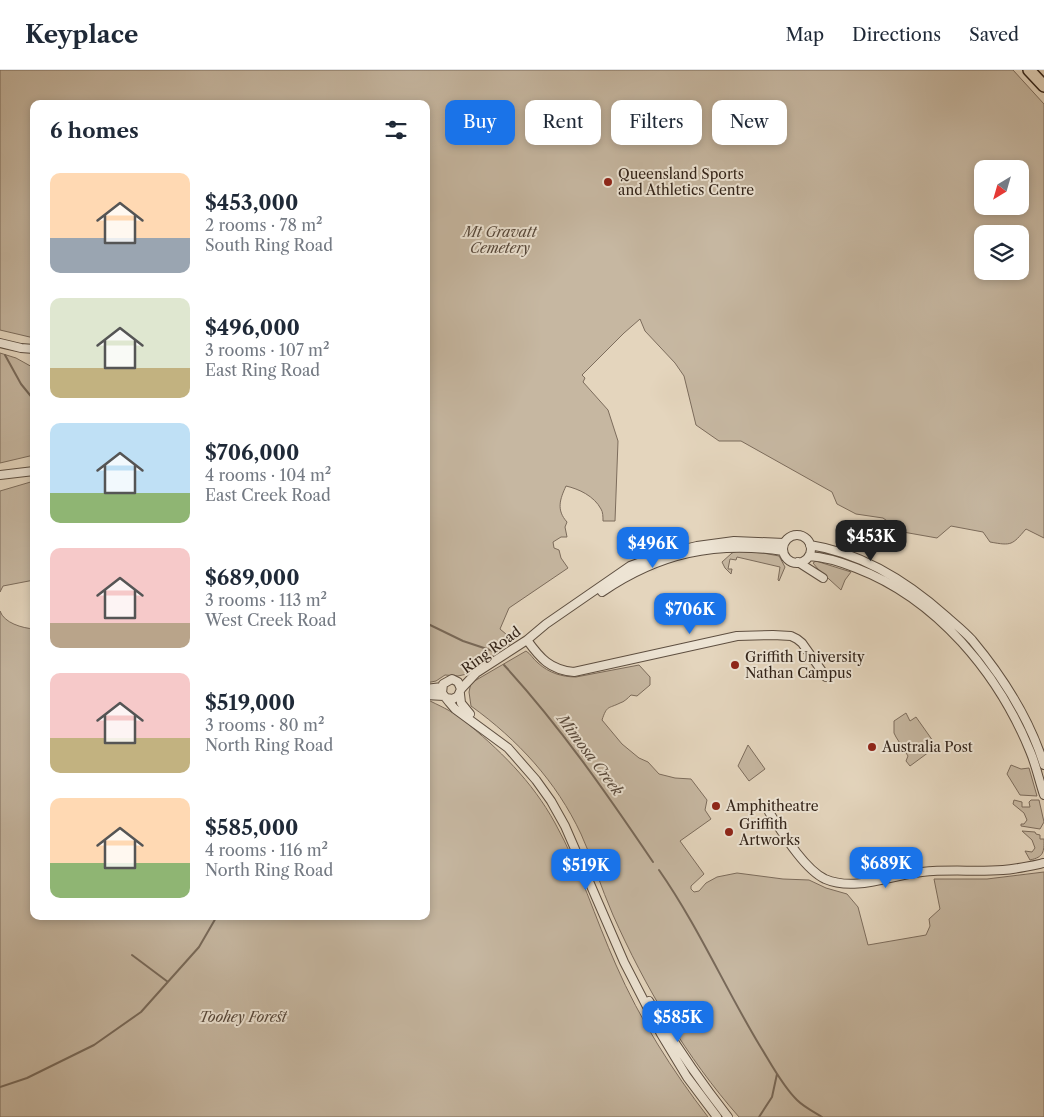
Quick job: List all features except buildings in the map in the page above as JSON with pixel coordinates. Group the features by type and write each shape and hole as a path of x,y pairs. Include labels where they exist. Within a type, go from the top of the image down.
{"highway":[{"path":"1029,70 1044,86"}],"street":[{"path":"0,343 30,349"},
{"path":"20,348 30,353"},
{"path":"0,475 30,471"},
{"path":"797,535 806,538 810,545 808,557 823,578 798,562 790,561 783,547 791,536 797,535"},
{"name":"Ring Road","path":"461,692 476,673 527,640 619,573 640,562 697,546 734,541 783,547"},
{"path":"810,545 848,556 902,582 929,601 965,633 994,669 1011,696 1028,726 1044,765"},
{"path":"783,547 732,548 699,551 670,557 622,578 547,629 527,640 541,659 549,665 574,672 737,636 791,636 802,643 826,677"},
{"path":"798,562 808,557 830,559 876,576 911,597 956,636 988,676 1012,712 1031,752 1044,795"},
{"path":"430,688 442,687 449,680 455,680 476,673"},
{"path":"455,680 460,684 460,703 463,708 498,734 518,753 555,801 572,831 628,960 648,999 666,1030 728,1117"},
{"path":"442,687 445,697 455,709 508,748 552,801 565,826 621,953 669,1050 717,1117"},
{"path":"430,695 453,699 461,692"},
{"path":"769,812 804,863 824,878 842,884 860,883 923,872 1001,871 1044,863"},
{"path":"707,1104 714,1099"}],"green space":[{"name":"Mt Gravatt Cemetery","path":"0,70 1013,70 1044,104 1044,538 1026,529 1018,538 1007,544 990,542 983,532 951,526 937,538 903,532 883,518 856,514 837,504 832,492 741,441 719,441 696,425 684,376 675,363 645,331 640,319 582,375 585,378 583,382 608,410 618,441 615,521 603,521 602,510 594,500 581,491 566,486 562,495 560,509 567,522 565,527 567,537 561,537 553,542 554,548 559,550 561,558 568,568 509,608 500,629 513,640 511,643 467,674 458,676 445,675 436,681 430,682 430,100 30,100 30,337 0,330"},
{"path":"0,353 16,358 30,366 30,456 0,463"},
{"path":"30,482 30,581 3,586 0,592 0,491"},
{"path":"738,551 779,556 785,567 779,581 780,567 737,557 736,560 730,559 728,569 732,569 731,574 722,562 732,553"},
{"path":"816,561 851,572 841,590 818,569 813,563"},
{"name":"Toohey Forest","path":"0,611 9,622 30,628 30,920 430,920 430,701 458,716 476,730 514,766 536,793 564,840 608,947 635,1005 669,1063 708,1117 0,1117"},
{"path":"526,651 542,666 551,672 561,675 576,677 639,665 650,677 650,685 637,696 631,695 623,702 608,708 602,720 622,744 639,758 648,762 659,774 691,779 707,800 705,810 711,819 680,841 704,874 691,886 694,892 699,891 706,883 717,877 737,873 783,879 809,880 826,888 847,894 858,907 868,945 926,935 930,926 929,919 940,909 934,879 987,879 1044,872 1044,1117 739,1117 702,1071 653,995 625,942 581,834 560,796 520,747 471,706 469,692 471,683"},
{"path":"906,713 910,721 916,717 933,741 929,752 910,766 906,761 908,756 894,733 894,721"},
{"path":"748,745 765,769 749,781 738,766"},
{"path":"1011,765 1021,769 1029,768 1037,796 1020,795 1007,774"},
{"path":"1014,800 1022,802 1022,807 1030,807 1029,802 1031,800 1039,800 1044,822 1040,829 1021,826 1027,820 1024,813 1013,804"},
{"path":"1022,831 1035,832 1040,835 1040,839 1044,839 1041,855 1030,860 1025,851 1032,852 1035,848 1032,840"}],"waterway":[{"name":"Mimosa Creek","path":"5,355 21,384 30,395"},
{"name":"Mimosa Creek","path":"430,625 463,641 493,651"},
{"name":"Mimosa Creek","path":"504,665 564,736 653,862"},
{"name":"Mimosa Creek","path":"659,870 699,935 772,1067 792,1095 800,1103 822,1117"},
{"path":"0,1087 27,1078 94,1045 141,1012 199,947 215,920"},
{"path":"132,955 168,982"},
{"name":"Mimosa Creek","path":"759,1117 772,1097 777,1074"}],"place":[{"name":"Queensland Sports and Athletics Centre","path":"608,182"},
{"name":"Griffith University Nathan Campus","path":"735,665"},
{"name":"Australia Post","path":"872,747"},
{"name":"Amphitheatre","path":"716,806"},
{"name":"Griffith Artworks","path":"729,832"}]}
